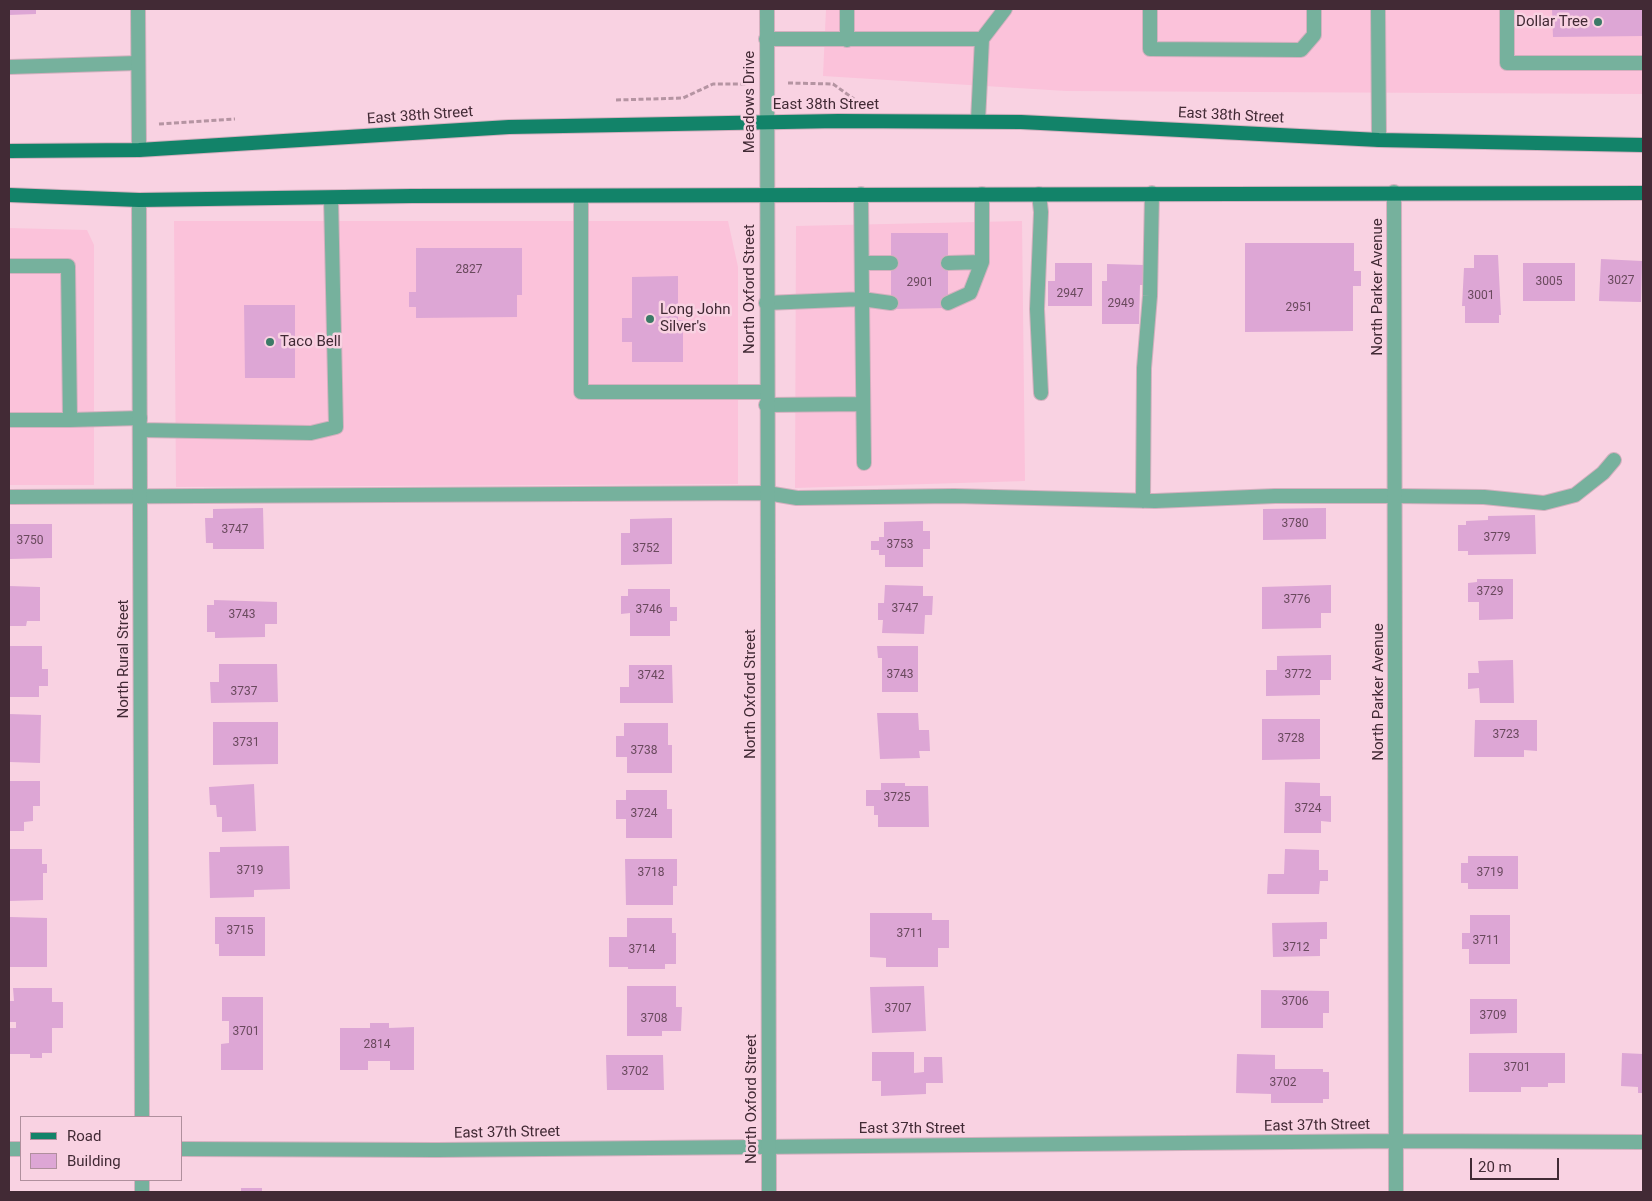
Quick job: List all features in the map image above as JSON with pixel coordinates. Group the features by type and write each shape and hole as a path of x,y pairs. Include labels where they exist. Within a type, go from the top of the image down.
{"main road":[{"name":"East 38th Street","path":"9,151 139,150 510,127 766,122 978,121 1380,140 1643,145"},
{"path":"9,195 139,200 861,194 1643,193"}],"street":[{"path":"138,9 139,150"},
{"name":"Meadows Drive","path":"766,195 767,9"},
{"path":"847,9 847,40"},
{"path":"1150,9 1150,50 1300,50 1314,35 1314,9"},
{"path":"1378,9 1380,140"},
{"path":"1506,9 1507,63 1643,63"},
{"path":"978,121 982,39 1003,10"},
{"path":"766,39 982,39"},
{"path":"9,67 138,63"},
{"name":"North Parker Avenue","path":"1394,192 1396,1192"},
{"path":"1143,501 1144,368 1150,296 1152,193"},
{"path":"861,194 864,463"},
{"path":"948,302 970,293 982,262 984,212 982,194"},
{"path":"1039,194 1041,212 1037,309 1041,393"},
{"name":"North Oxford Street","path":"766,195 769,1192"},
{"path":"581,196 581,392 766,398 863,404"},
{"path":"9,420 70,420 310,433 336,427 331,198"},
{"name":"North Rural Street","path":"139,200 142,1116"},
{"path":"948,263 982,262"},
{"path":"862,263 891,263"},
{"path":"9,266 68,266 70,420"},
{"path":"766,303 862,299 891,302"},
{"path":"9,497 767,492 797,498 954,496 1143,501 1275,496 1395,496 1484,498 1544,503 1575,494 1604,473 1614,460"},
{"name":"East 37th Street","path":"182,1149 1239,1144 1396,1141 1643,1142"}],"shaded area":[{"path":"826,9 1643,9 1643,94 1066,91 823,76"},
{"path":"174,221 728,221 738,267 738,484 176,487"},
{"path":"1022,221 1025,481 795,488 796,226"},
{"path":"9,228 87,230 94,245 94,485 9,485"}],"building":[{"path":"9,9 36,9 36,14 9,15"},
{"name":"Dollar Tree","path":"1552,9 1643,9 1643,36 1553,37"},
{"path":"891,233 948,233 948,308 891,309"},
{"path":"1245,243 1354,243 1354,271 1361,271 1361,286 1353,286 1353,331 1245,332"},
{"path":"416,248 522,248 522,295 517,295 517,317 416,318 416,307 409,307 409,292 416,292"},
{"path":"1474,255 1498,255 1501,315 1499,315 1499,323 1465,323 1465,306 1462,306 1464,268 1474,268"},
{"path":"1601,259 1642,261 1641,302 1599,301"},
{"path":"1055,263 1092,263 1092,306 1048,306 1048,281 1055,281"},
{"path":"1523,263 1575,263 1575,301 1523,301"},
{"path":"1107,264 1144,265 1144,285 1140,285 1139,324 1102,324 1102,281 1107,281"},
{"name":"Long John Silver's","path":"678,276 678,320 683,320 683,362 632,362 632,342 622,342 622,318 632,318 632,277"},
{"name":"Taco Bell","path":"244,305 295,305 295,378 245,378"},
{"path":"263,508 264,549 213,549 213,543 206,543 205,518 213,518 213,509"},
{"path":"1326,508 1326,539 1263,540 1263,509"},
{"path":"1535,515 1536,554 1468,555 1468,551 1458,551 1458,525 1466,525 1466,521 1488,520 1488,516"},
{"path":"672,518 672,564 621,565 621,533 630,533 630,519"},
{"path":"923,521 923,531 930,531 930,549 923,549 923,567 885,567 885,555 879,555 879,550 871,550 871,541 879,541 879,537 884,537 884,522"},
{"path":"9,524 52,524 52,558 9,559"},
{"path":"1477,579 1513,579 1513,619 1479,620 1479,602 1468,602 1468,583 1477,582"},
{"path":"885,585 923,586 923,596 933,596 932,615 925,615 924,634 882,633 883,620 878,620 878,603 884,603"},
{"path":"1331,585 1331,613 1321,613 1321,628 1262,629 1262,587"},
{"path":"9,586 40,587 40,621 27,621 26,626 9,626"},
{"path":"628,589 670,589 670,607 677,607 677,621 670,621 670,636 630,636 630,613 621,614 621,596 628,596"},
{"path":"214,600 277,602 277,624 265,624 265,637 215,638 215,632 207,632 207,605 214,605"},
{"path":"9,646 42,646 42,669 48,669 48,686 39,686 39,697 9,697"},
{"path":"877,646 918,646 918,692 882,692 882,658 878,658"},
{"path":"1331,655 1331,680 1320,680 1320,695 1266,696 1266,670 1277,670 1277,656"},
{"path":"1513,660 1514,703 1480,703 1479,688 1468,689 1468,673 1479,673 1478,661"},
{"path":"219,664 277,664 278,702 211,703 210,682 219,682"},
{"path":"629,665 672,665 673,703 620,703 620,687 629,687"},
{"path":"877,713 918,713 919,730 929,730 930,751 919,751 920,758 880,759"},
{"path":"9,714 41,715 40,763 9,762"},
{"path":"1262,719 1320,719 1320,759 1262,760"},
{"path":"1475,720 1537,720 1537,751 1524,750 1524,757 1474,757"},
{"path":"213,722 278,722 278,764 213,765"},
{"path":"624,723 668,723 668,745 672,745 672,773 627,773 627,757 616,757 616,736 624,736"},
{"path":"9,781 40,781 40,806 33,806 33,821 24,822 24,831 9,831"},
{"path":"1285,782 1320,783 1320,796 1331,796 1331,822 1321,821 1321,833 1284,833"},
{"path":"881,783 905,783 905,786 928,786 929,827 878,827 878,815 874,815 874,806 866,806 866,790 881,790"},
{"path":"254,784 256,831 222,832 222,817 217,817 216,805 210,805 209,787"},
{"path":"626,790 667,790 667,809 672,809 672,838 626,838 626,819 616,819 616,800 626,800"},
{"path":"289,846 290,889 254,890 254,897 210,898 209,852 220,852 220,847"},
{"path":"9,849 42,849 42,864 47,864 47,873 43,873 43,900 9,901"},
{"path":"1285,849 1319,850 1319,870 1328,870 1328,881 1320,881 1319,894 1267,894 1268,874 1284,874"},
{"path":"1468,856 1518,856 1518,889 1468,889 1468,883 1461,883 1461,863 1468,863"},
{"path":"625,859 677,859 677,886 673,886 673,905 626,905"},
{"path":"870,913 932,913 932,920 949,920 949,948 938,948 938,967 886,967 886,958 870,957"},
{"path":"1470,915 1510,915 1510,964 1469,964 1469,949 1462,949 1462,933 1470,933"},
{"path":"10,917 47,918 47,967 10,967"},
{"path":"215,917 265,917 265,956 219,956 219,944 215,944"},
{"path":"627,918 672,918 672,933 676,933 676,964 665,964 665,969 609,967 609,937 627,937"},
{"path":"1327,922 1327,939 1320,939 1320,956 1273,957 1272,923"},
{"path":"627,986 676,986 676,1007 682,1007 681,1031 662,1031 662,1036 627,1036"},
{"path":"924,986 926,1031 872,1033 870,987"},
{"path":"13,988 52,988 52,1002 63,1002 63,1028 52,1028 52,1053 42,1053 42,1058 30,1058 30,1054 9,1054 9,1028 16,1028 16,1022 9,1022 9,1001 14,1001"},
{"path":"1261,990 1329,991 1329,1013 1323,1013 1323,1028 1261,1028"},
{"path":"222,997 263,997 263,1070 221,1070 221,1044 229,1043 229,1021 222,1021"},
{"path":"1470,999 1517,999 1517,1033 1470,1034"},
{"path":"370,1023 389,1023 389,1028 414,1027 414,1070 390,1070 390,1061 368,1061 368,1070 340,1070 340,1028 370,1028"},
{"path":"872,1052 914,1052 914,1073 924,1072 924,1057 942,1057 943,1083 926,1083 926,1094 881,1096 881,1081 872,1081"},
{"path":"1469,1053 1565,1053 1565,1083 1548,1083 1548,1087 1521,1087 1521,1092 1469,1092"},
{"path":"1622,1053 1643,1054 1643,1093 1638,1093 1638,1087 1621,1086"},
{"path":"1237,1054 1275,1055 1275,1069 1323,1069 1323,1072 1329,1072 1329,1099 1323,1099 1323,1103 1271,1103 1271,1094 1236,1093"},
{"path":"606,1055 663,1055 664,1090 607,1090"},
{"path":"241,1188 262,1188 262,1192 241,1192"}],"place":[{"name":"Dollar Tree","path":"1598,22"},
{"name":"Long John Silver's","path":"650,319"},
{"name":"Taco Bell","path":"270,342"}]}
